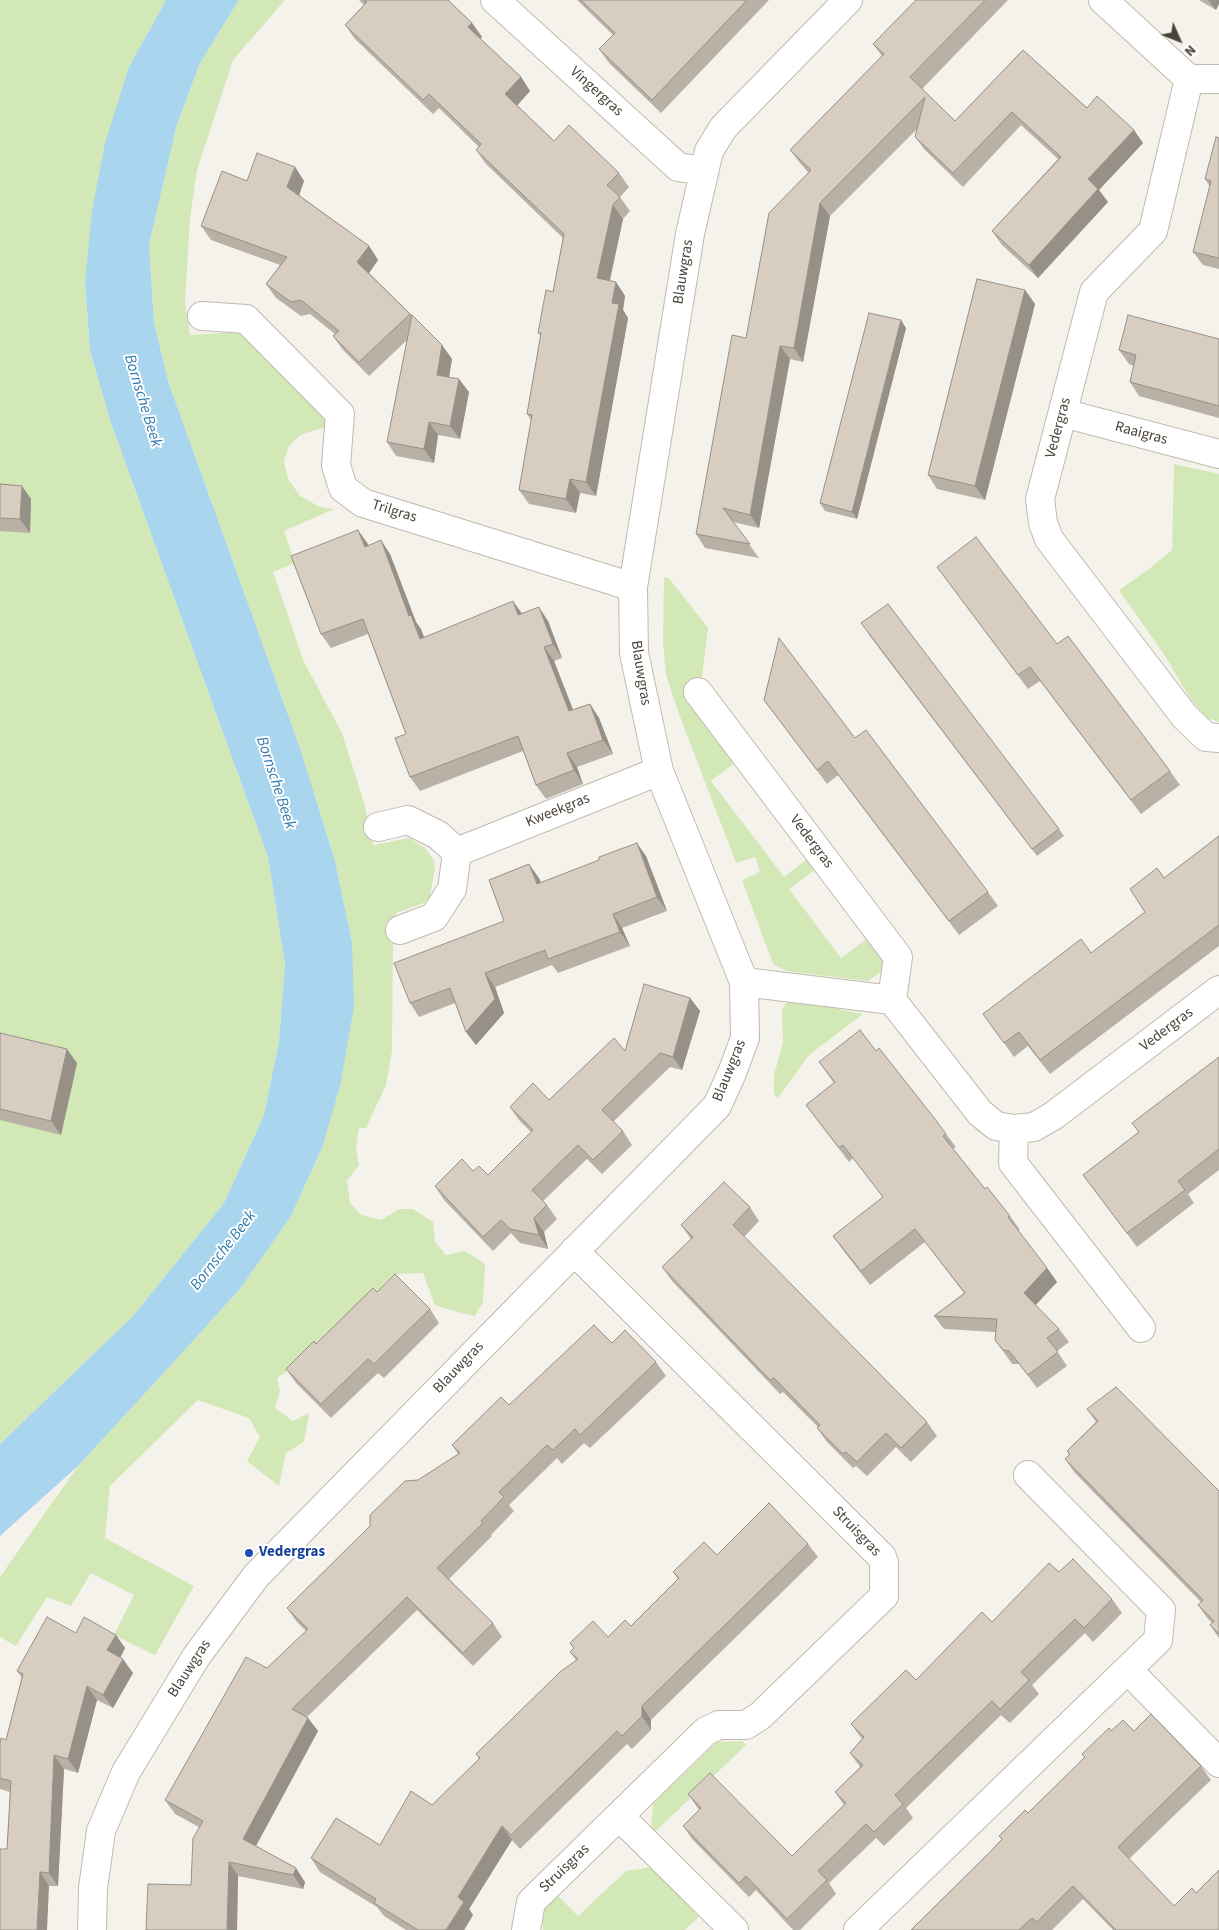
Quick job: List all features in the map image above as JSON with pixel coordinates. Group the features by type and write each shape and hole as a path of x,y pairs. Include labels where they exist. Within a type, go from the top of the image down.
{"street":[{"name":"Vingergras","path":"495,0 678,167 704,170"},
{"name":"Blauwgras","path":"92,1930 93,1888 102,1831 126,1772 196,1657 256,1576 717,1106 732,1073 745,1038 744,982 659,771 634,652 633,587 690,234 709,151 723,128 848,0"},
{"path":"1103,0 1190,79 1219,79"},
{"name":"Vedergras","path":"1190,79 1153,231 1094,292 1040,499 1043,523 1049,539 1184,717 1206,737 1219,738"},
{"name":"Trilgras","path":"202,316 246,319 340,414 336,465 343,488 363,503 633,587"},
{"name":"Raaigras","path":"1063,413 1219,454"},
{"name":"Vedergras","path":"698,692 898,956 892,1000 980,1113 996,1126 1014,1129 1034,1127 1053,1116 1219,990"},
{"name":"Kweekgras","path":"457,852 659,771"},
{"path":"378,827 408,820 438,835 457,852 452,889 434,916 400,930"},
{"path":"744,982 892,1000"},
{"path":"1014,1129 1014,1163 1141,1328"},
{"name":"Struisgras","path":"526,1930 531,1902 706,1731 719,1724 746,1725 760,1716 884,1596 884,1563 882,1558 574,1251"},
{"path":"858,1930 1158,1640 1161,1610 1028,1475"},
{"path":"1128,1670 1219,1763"},
{"path":"618,1816 734,1930"}],"green space":[{"path":"0,0 166,0 129,67 85,282 90,351 111,423 268,857 285,964 279,1041 264,1115 224,1203 134,1315 0,1444"},
{"path":"239,0 285,0 233,60 197,170 190,218 185,304 190,335 240,332 331,426 299,436 289,446 284,461 288,479 300,496 320,507 334,509 284,531 295,563 273,572 304,662 342,733 365,806 373,845 409,838 426,849 434,861 435,868 429,901 396,913 397,940 393,941 392,1051 386,1085 366,1128 359,1128 356,1148 359,1165 347,1181 350,1203 361,1215 381,1220 400,1209 413,1209 433,1222 435,1242 446,1255 465,1251 485,1264 483,1302 475,1316 460,1313 435,1305 423,1273 394,1274 319,1349 277,1378 280,1391 275,1408 293,1421 309,1413 304,1442 286,1453 279,1486 247,1461 260,1437 249,1418 198,1400 110,1486 105,1538 194,1586 155,1655 114,1635 134,1595 91,1573 71,1606 47,1597 16,1646 0,1637 0,1577 78,1466 240,1289 291,1216 322,1148 352,942 335,861 301,751 168,381 154,322 149,245 177,124 200,63"},
{"path":"1174,464 1219,474 1219,722 1205,717 1190,698 1165,656 1119,590 1172,550"},
{"path":"668,577 708,628 702,677 683,693 736,762 711,781 784,877 808,858 816,869 789,889 841,958 868,938 884,959 884,970 868,981 786,971 773,964 742,880 760,872 755,857 736,863 666,675 663,641 664,578"},
{"path":"792,1000 863,1014 809,1055 778,1098 774,1094 774,1075 783,1042 782,1011 785,1004"},
{"path":"742,1741 746,1745 655,1832 651,1828 653,1804 717,1742"},
{"path":"654,1867 699,1917 685,1930 543,1930 543,1911 557,1895 578,1916 626,1871"}],"water":[{"name":"Bornsche Beek","path":"166,0 239,0 200,63 177,124 149,245 154,322 168,381 301,751 335,861 352,942 354,1007 340,1086 322,1148 291,1216 240,1289 170,1366 78,1466 0,1536 0,1444 134,1315 224,1203 264,1115 279,1041 285,964 268,857 111,423 90,351 85,282 92,211 105,143 129,67"}],"building":[{"path":"364,0 448,0 472,23 468,27 521,77 505,94 554,141 569,125 619,173 607,185 620,197 613,205 597,278 616,282 612,303 619,304 586,482 570,479 566,499 519,490 532,415 527,414 541,333 538,333 546,290 553,292 564,234 476,150 481,144 429,94 423,100 345,25 367,2"},
{"path":"581,0 747,0 652,100 599,49 615,33"},
{"path":"916,0 985,0 910,77 955,121 1023,50 1087,108 1097,96 1134,130 1088,179 1098,189 1029,265 992,231 1061,157 1012,112 953,173 915,137 925,97 820,203 794,348 780,346 750,515 723,508 750,544 696,534 732,335 746,338 769,213 811,170 790,150 884,54 873,44"},
{"path":"1216,137 1219,138 1219,258 1193,252 1211,181 1205,179"},
{"path":"257,153 295,167 287,187 369,246 357,262 410,314 359,362 333,336 339,331 301,300 291,302 266,284 287,257 201,226 222,171 247,181"},
{"path":"977,279 1025,290 975,486 928,475"},
{"path":"869,313 901,320 852,512 820,503"},
{"path":"412,315 442,345 437,375 459,379 450,426 429,422 424,449 387,442"},
{"path":"1128,315 1219,339 1219,406 1130,382 1136,355 1119,350"},
{"path":"0,484 22,486 20,519 0,518"},
{"path":"358,530 365,547 381,540 409,616 411,615 420,639 513,601 518,615 539,607 553,644 544,647 569,711 590,704 603,740 567,753 574,770 536,785 518,736 410,777 395,738 406,734 363,619 321,634 291,556"},
{"path":"976,537 1057,644 1068,636 1170,771 1131,800 1030,667 1018,675 937,567"},
{"path":"888,604 1059,829 1032,849 861,623"},
{"path":"779,638 855,738 866,730 988,892 949,921 828,761 817,770 764,700"},
{"path":"1219,836 1219,925 1040,1060 1019,1032 1004,1043 983,1014 1081,939 1091,953 1145,912 1130,889 1157,868 1164,878"},
{"path":"637,843 657,897 613,914 620,932 548,959 545,950 485,973 495,999 466,1032 450,988 410,1003 394,963 504,921 489,880 529,864 537,884"},
{"path":"644,984 690,998 673,1057 660,1053 602,1110 623,1131 593,1160 578,1145 532,1190 547,1205 534,1218 539,1235 510,1229 501,1220 483,1237 435,1186 462,1159 473,1171 479,1166 488,1175 533,1130 510,1107 533,1083 549,1100 614,1038 625,1051"},
{"path":"860,1030 876,1051 879,1048 935,1119 946,1134 943,1136 985,1189 987,1187 1010,1216 1008,1217 1047,1268 1024,1293 1059,1329 1047,1338 1058,1352 1028,1375 1009,1351 1003,1350 995,1340 997,1319 934,1316 965,1293 915,1229 861,1271 833,1236 883,1197 843,1145 839,1148 806,1105 835,1082 819,1062"},
{"path":"0,1033 67,1049 51,1121 0,1109"},
{"path":"1219,1057 1219,1149 1178,1181 1185,1190 1127,1233 1083,1175 1139,1132 1132,1123"},
{"path":"724,1182 750,1207 733,1225 927,1422 901,1448 886,1433 857,1462 846,1452 843,1454 817,1428 820,1425 774,1378 770,1380 662,1267 693,1237 681,1225"},
{"path":"395,1274 430,1309 374,1364 368,1359 321,1404 286,1369 314,1341 316,1344 373,1288 377,1292"},
{"path":"594,1325 612,1343 625,1330 656,1362 580,1435 575,1429 553,1450 547,1445 499,1492 504,1497 481,1521 483,1523 437,1568 493,1623 463,1653 407,1597 292,1709 308,1718 243,1839 296,1868 293,1875 229,1862 227,1930 146,1930 148,1884 191,1885 193,1838 203,1821 165,1800 246,1657 267,1668 308,1629 287,1608 370,1526 370,1515 405,1481 418,1480 460,1453 452,1445 501,1397 509,1405"},
{"path":"1116,1387 1219,1491 1219,1634 1210,1625 1214,1621 1198,1605 1203,1600 1065,1459 1070,1454 1067,1451 1098,1421 1087,1409"},
{"path":"769,1503 808,1544 642,1706 642,1716 622,1736 617,1731 511,1835 502,1826 458,1897 464,1902 446,1930 418,1930 374,1903 376,1899 311,1858 336,1818 380,1845 411,1791 432,1805 480,1758 476,1754 560,1672 578,1659 570,1652 574,1648 570,1643 593,1621 608,1637 625,1620 631,1626 679,1578 673,1572 704,1542 717,1555"},
{"path":"1073,1559 1112,1599 1084,1628 1075,1619 1021,1672 1029,1680 1000,1709 992,1701 895,1795 903,1804 874,1832 866,1824 818,1871 827,1880 787,1919 746,1876 739,1883 683,1826 701,1808 688,1794 710,1773 792,1856 846,1803 835,1792 863,1765 850,1753 864,1737 851,1724 906,1670 916,1680 982,1612 992,1622 1049,1563 1059,1572"},
{"path":"47,1617 76,1633 84,1617 116,1635 107,1650 123,1659 103,1695 87,1686 68,1759 54,1755 49,1873 40,1872 37,1930 0,1930 0,1849 7,1849 11,1781 0,1778 0,1743 1,1738 6,1740 23,1674 17,1671"},
{"path":"1151,1714 1201,1766 1118,1847 1174,1906 1192,1888 1196,1893 1219,1870 1219,1930 1116,1930 1073,1886 1037,1922 1032,1918 1019,1930 911,1930 991,1851 1002,1839 999,1836 1025,1810 1028,1813 1085,1757 1082,1754 1109,1728 1111,1731 1123,1720 1134,1731"}],"place":[{"name":"Vedergras","path":"249,1553"}]}
